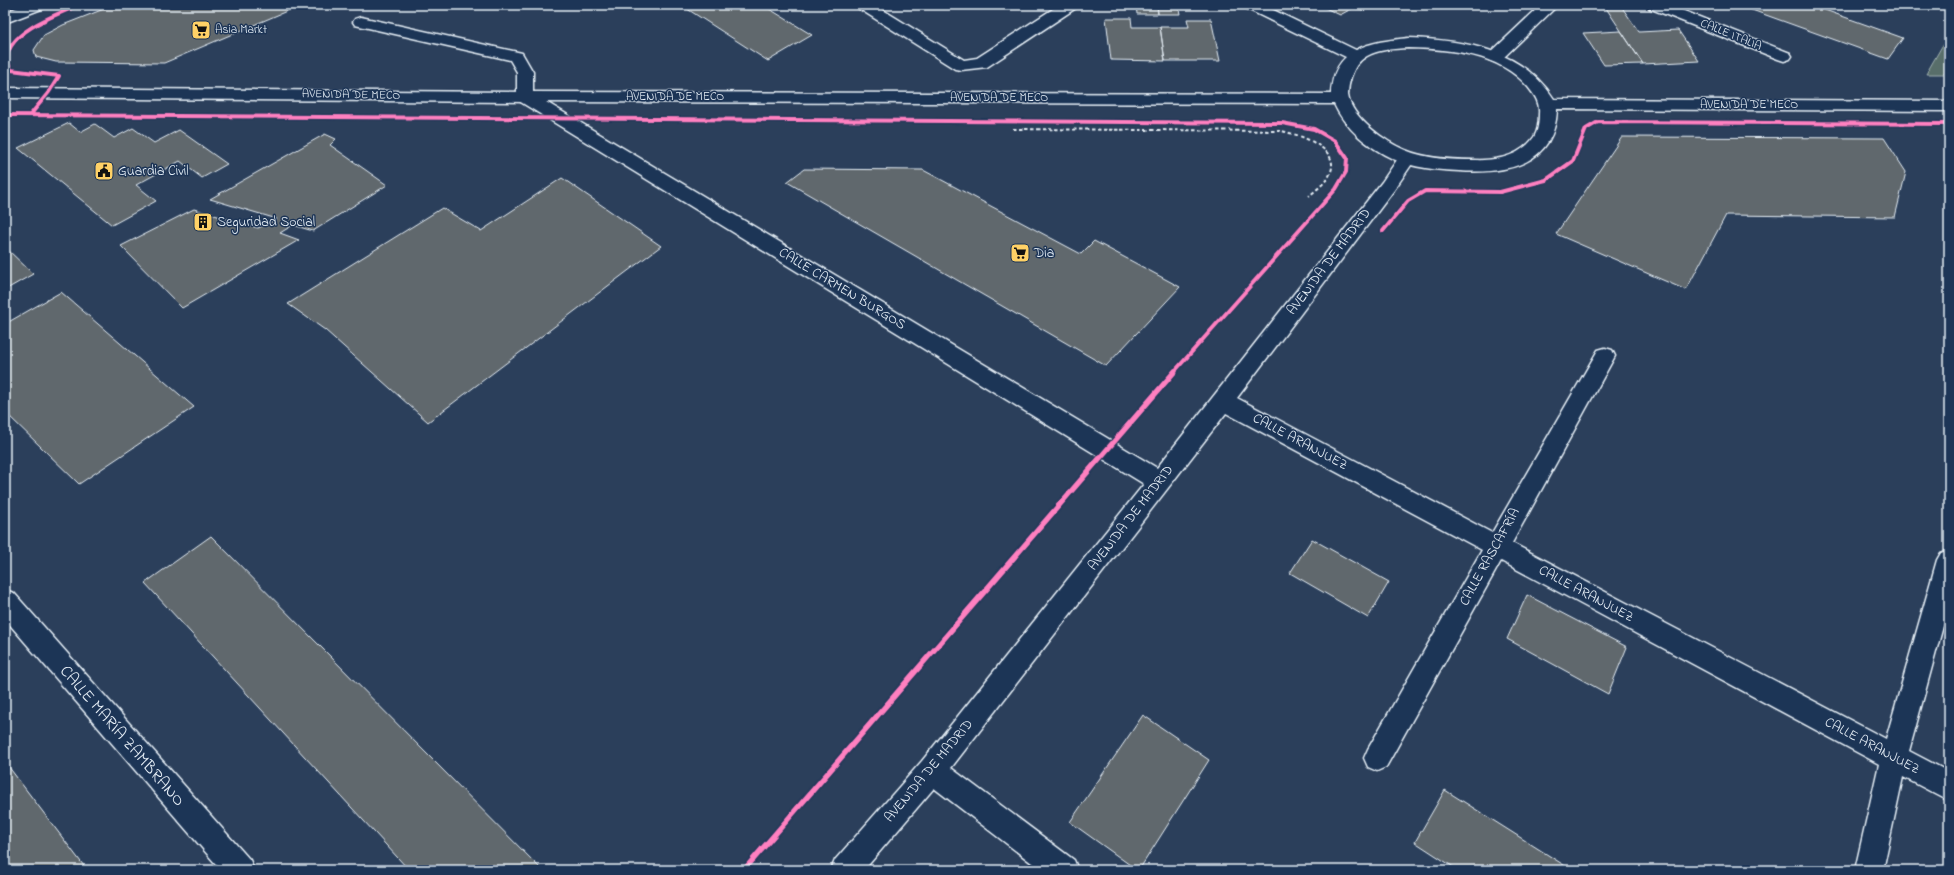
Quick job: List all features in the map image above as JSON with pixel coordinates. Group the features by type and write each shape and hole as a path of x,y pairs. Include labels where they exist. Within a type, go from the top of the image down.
{"street":[{"path":"5,18 38,5"},
{"path":"864,5 961,65 981,63 1070,5"},
{"path":"1251,5 1356,56"},
{"path":"1495,57 1550,5"},
{"name":"CALLE ITALIA","path":"1655,5 1784,56"},
{"path":"361,22 516,56 525,72 525,97"},
{"path":"1408,43 1428,43 1466,48 1495,57 1517,70 1535,84 1548,104 1548,128 1537,146 1516,161 1484,167 1444,165 1407,158 1382,145 1363,130 1350,116 1340,99 1341,82 1345,68 1356,56 1378,47 1408,43"},
{"name":"AVENIDA DE MECO","path":"6,91 525,97 1340,99"},
{"name":"CALLE CARMEN BURGOS","path":"525,97 1160,481"},
{"name":"AVENIDA DE MECO","path":"1548,104 1949,106"},
{"name":"AVENIDA DE MADRID","path":"845,870 932,770 1223,401 1388,186 1407,158"},
{"name":"CALLE RASCAFRÍA","path":"1377,758 1605,356"},
{"name":"CALLE ARANJUEZ","path":"1223,401 1949,788"},
{"path":"1869,870 1894,758 1949,560"},
{"name":"CALLE MARÍA ZAMBRANO","path":"6,605 240,870"},
{"path":"932,770 1064,870"}],"path":[{"path":"1262,131 1282,131 1299,134 1314,142 1327,153 1332,163 1330,174 1309,196"}],"green space":[{"path":"1949,34 1949,74 1926,74"}],"building":[{"path":"114,5 301,5 164,63 56,62 36,57 34,50 44,35 63,25"},
{"path":"681,5 763,5 812,35 768,61"},
{"path":"1136,5 1157,5 1158,14 1137,14"},
{"path":"1157,5 1178,5 1180,14 1158,14"},
{"path":"1319,5 1397,6 1364,10 1353,8 1340,15"},
{"path":"1604,5 1621,6 1639,32 1678,30 1699,61 1643,64"},
{"path":"1738,5 1811,5 1903,38 1888,59"},
{"path":"1106,18 1131,18 1132,27 1160,27 1165,61 1111,60"},
{"path":"1187,19 1211,19 1220,61 1165,61 1160,27 1189,27"},
{"path":"1621,31 1643,64 1604,65 1583,33"},
{"name":"Guardia Civil","path":"69,123 80,132 95,124 114,138 133,128 154,143 179,130 227,164 202,178 180,161 136,185 156,201 112,225 18,148"},
{"name":"Seguridad Social","path":"325,134 336,139 330,145 387,185 313,231 293,225 280,233 299,240 182,308 121,246 194,209 258,228 277,219 210,199"},
{"path":"1622,137 1884,138 1906,172 1895,217 1726,215 1686,290 1556,234"},
{"path":"804,169 923,170 1081,254 1094,241 1180,287 1106,366 787,182"},
{"path":"562,178 661,246 428,422 325,330 288,304 442,208 481,231"},
{"path":"5,247 33,274 5,290"},
{"path":"61,292 194,407 79,484 5,412 5,324"},
{"path":"211,536 542,870 409,870 145,583"},
{"path":"1312,539 1389,582 1368,618 1290,573"},
{"path":"1527,595 1627,647 1608,694 1507,639"},
{"path":"1143,715 1209,760 1139,870 1137,870 1070,822"},
{"path":"5,762 87,870 5,870"},
{"path":"1445,790 1567,867 1566,870 1458,870 1415,842"}],"cycle path":[{"path":"31,114 49,92 59,76 11,70 7,59 9,50 15,41 36,25 79,5"},
{"path":"5,115 1282,123 1314,129 1335,141 1347,158 1346,172 1336,189 1226,312 744,870"},
{"path":"1383,231 1408,201 1425,191 1500,192 1546,180 1573,161 1586,129 1598,122 1949,124"}],"place":[{"name":"Asia Markt","path":"201,30"},
{"name":"Guardia Civil","path":"104,171"},
{"name":"Seguridad Social","path":"203,222"},
{"name":"Dia","path":"1020,253"}]}
